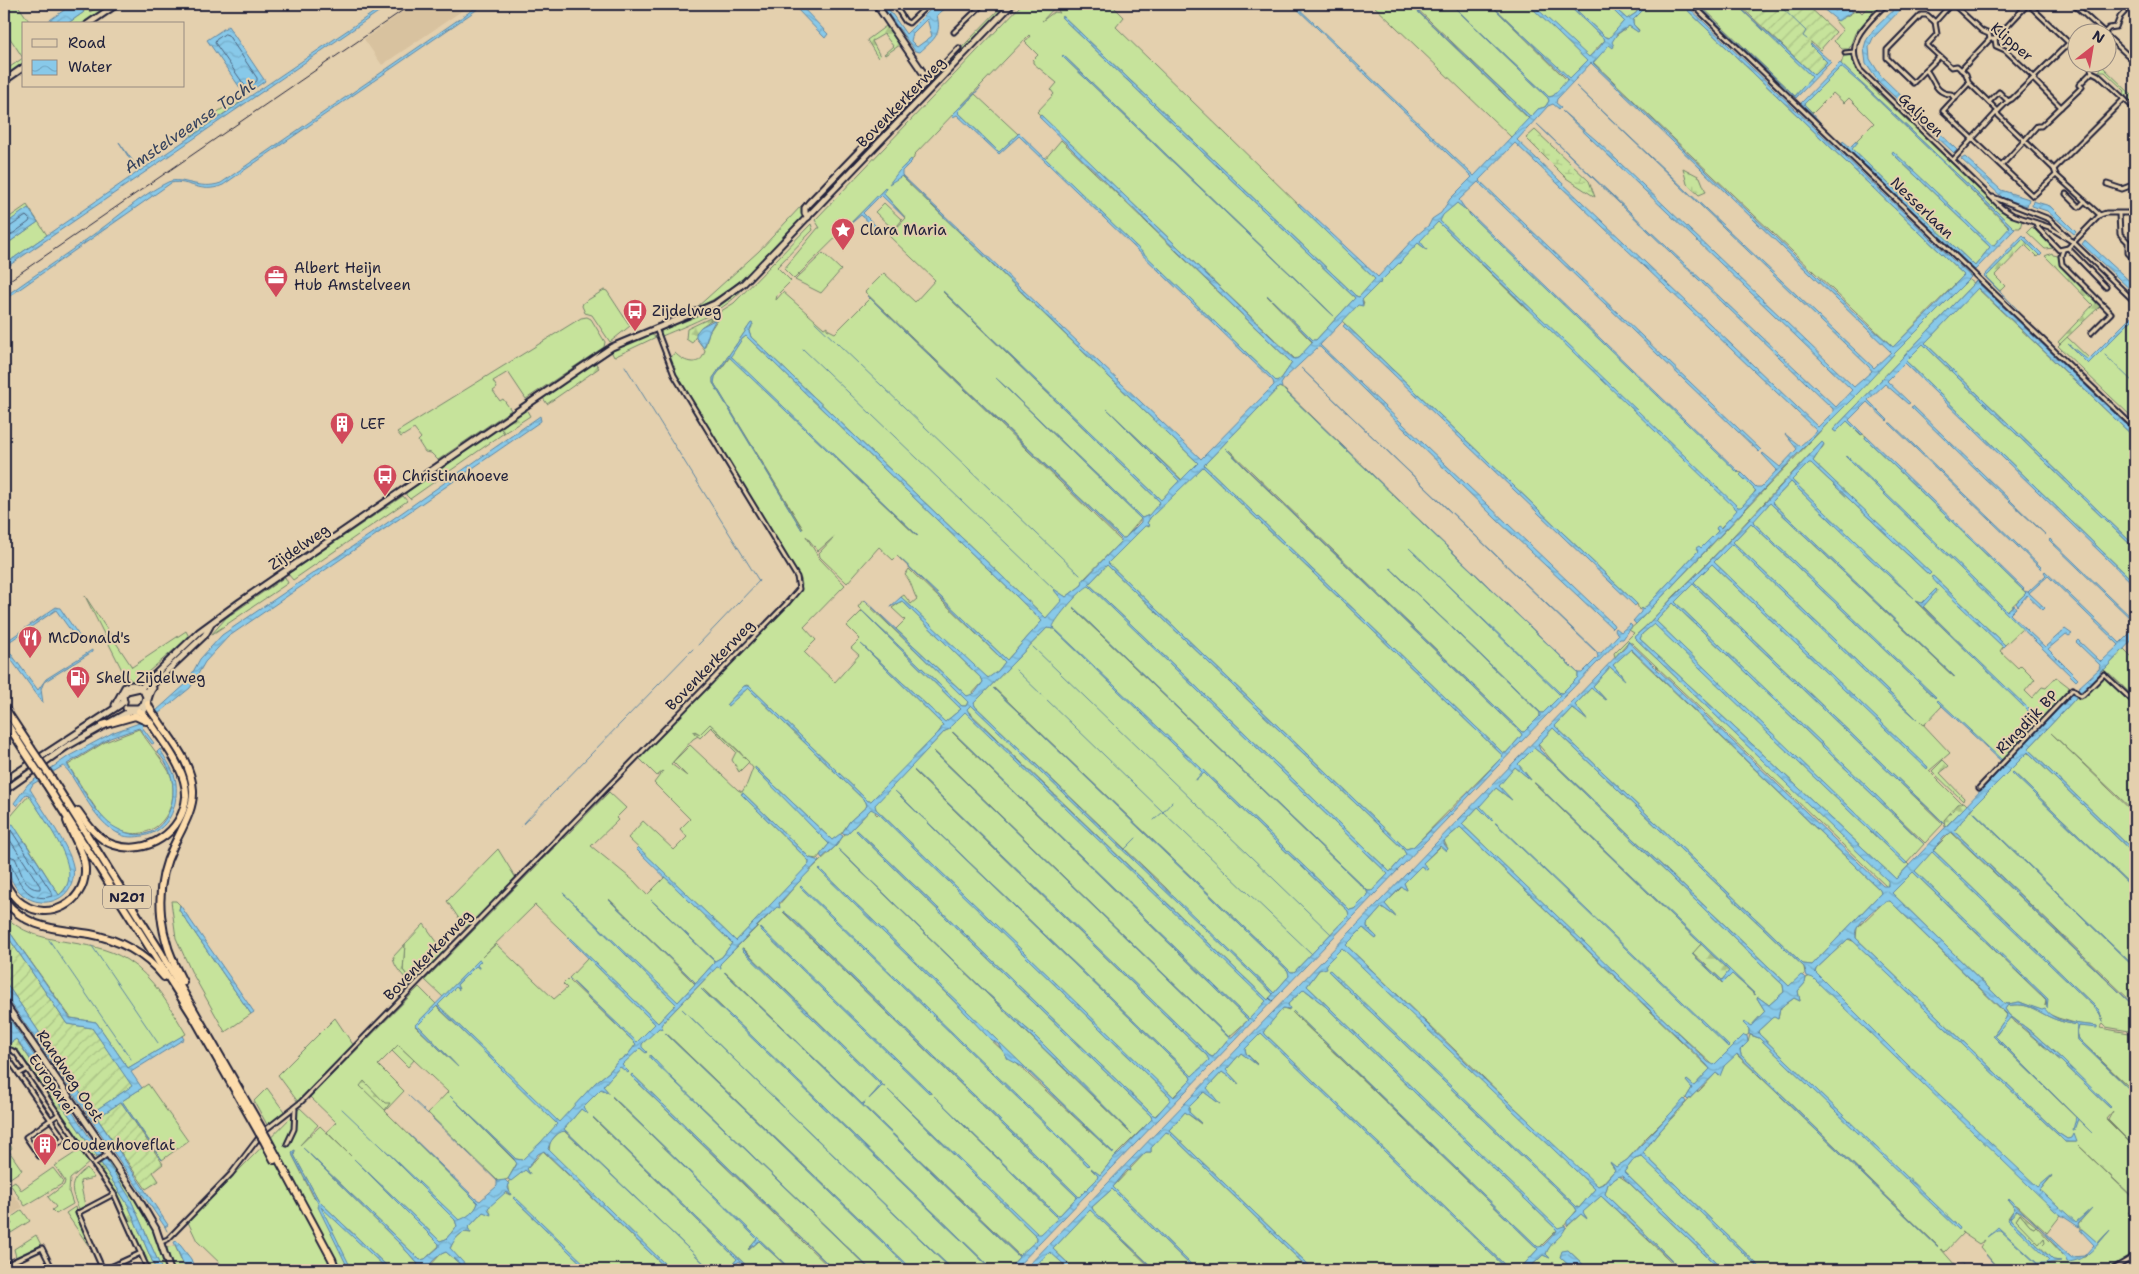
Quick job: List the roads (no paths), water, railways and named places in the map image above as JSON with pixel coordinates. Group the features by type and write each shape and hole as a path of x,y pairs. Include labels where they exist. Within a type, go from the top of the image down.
{"highway":[{"name":"N201","path":"4,707 46,784 196,1017"},
{"name":"N201","path":"4,719 100,838 113,845 139,847 161,839 171,831 182,812 186,796 183,778 177,764 152,727 144,707"},
{"name":"N201","path":"144,707 162,727 185,760 191,777 193,793 186,818 166,865 161,884 162,926 170,959 196,1017"},
{"path":"103,725 136,716 144,718 152,727"},
{"name":"N201","path":"52,779 96,846 196,1017 336,1270"},
{"name":"N201","path":"4,880 18,901 31,909 41,912 63,907 78,894 84,882 86,870 81,853 59,804"},
{"name":"N201","path":"4,900 18,915 37,925 103,937 117,941 134,950 161,972 196,1017"}],"main road":[{"path":"91,22 117,4"},
{"path":"876,4 928,80"},
{"name":"Bovenkerkerweg","path":"656,328 715,304 744,283 810,219 1012,4"},
{"path":"4,81 22,68"},
{"name":"Bovenkerkerweg","path":"810,219 805,213 805,208 809,203 928,80"},
{"name":"Zijdelweg","path":"139,687 199,632 210,626 248,596 612,347 656,328"},
{"name":"Zijdelweg","path":"147,695 148,689 205,635 210,626"},
{"path":"4,780 120,705 124,691 129,685 139,687 147,695 144,707"},
{"path":"121,700 128,709"},
{"path":"5,789 66,747 128,709 144,707"},
{"path":"128,709 144,707"},
{"name":"Randweg Oost","path":"4,1002 147,1212 170,1270"}],"street":[{"path":"894,4 906,21 909,22 929,4"},
{"path":"954,32 982,4"},
{"name":"Nesserlaan","path":"1692,4 2135,428"},
{"path":"1845,53 1854,52 1857,38 1862,30 1886,4"},
{"path":"1943,4 1947,8"},
{"path":"1935,22 1952,4"},
{"name":"Klipper","path":"1952,4 1982,31 1988,34 1990,39 1995,39 1996,46 2005,50 2061,107"},
{"path":"1995,39 2028,4 2066,40"},
{"path":"2073,4 2093,22"},
{"path":"2116,27 2120,17 2132,4"},
{"path":"1939,56 1913,83 1888,58 1887,50 1921,15 1928,15 1935,22 1937,34 1927,45 1939,56 1951,67 1957,66 1966,74 1969,83 2024,141 2054,169 2056,175 2100,215"},
{"path":"1961,70 1990,39"},
{"path":"2116,44 2135,62"},
{"path":"1952,160 2008,101 2066,46"},
{"name":"Bovenkerkerweg","path":"928,80 959,48"},
{"name":"Galjoen","path":"1854,52 1855,62 1866,78 1988,194 2013,215 2054,230 2073,242"},
{"path":"1926,70 1936,87 1946,94 1950,94 1955,99"},
{"path":"2002,165 2037,126 2041,126 2082,87 2079,85 2092,72 2098,74 2135,109"},
{"path":"1969,83 1943,111 2033,196 2056,175"},
{"path":"1989,102 1999,92 2008,101"},
{"path":"2054,169 2124,99"},
{"path":"2108,184 2122,189 2135,184"},
{"name":"Galjoen","path":"1988,194 2001,202 2049,219 2135,302"},
{"path":"2066,194 2079,207 2084,200"},
{"path":"2036,222 2037,227 2059,250 2063,250 2068,248 2100,215 2106,213 2135,213"},
{"path":"2119,214 2120,234 2128,242 2128,253 2135,260"},
{"path":"2068,248 2106,287"},
{"path":"2063,250 2061,256 2062,264 2111,313 2091,333"},
{"name":"Bovenkerkerweg","path":"160,1243 168,1239 231,1174 253,1144 269,1127 295,1108 799,589 797,577 674,375 656,328"},
{"name":"Ringdijk BP","path":"1979,788 2073,689 2083,695 2104,674 2135,702"},
{"name":"Europarei","path":"4,1053 11,1050 16,1053 114,1194 148,1270"},
{"path":"8,1058 20,1074 51,1120 64,1139 39,1156 26,1137 51,1120 59,1114"},
{"path":"20,1074 28,1069"},
{"path":"287,1144 294,1130 295,1108"},
{"path":"94,1164 108,1154"},
{"path":"114,1194 78,1213 103,1270 141,1253"},
{"path":"11,1270 9,1264 42,1248 53,1270"},
{"path":"2111,1270 2135,1256"}],"water":[{"path":"73,4 78,4 84,12 70,22 47,22"},
{"path":"386,4 390,4 4,269 4,264 7,262 4,256 8,262 138,172 119,142 140,171"},
{"path":"481,4 485,4 223,185 215,188 201,188 177,182 171,183 4,300 4,297 151,191 173,181 198,185 221,183"},
{"path":"799,4 828,34 825,38 793,5"},
{"path":"881,4 885,4 906,34 936,4 951,4 937,15 938,32 933,40 920,52 915,51","holes":["927,19 932,36 917,47 911,41 913,33"]},
{"path":"1292,4 1474,176 1529,118 1410,4 1531,117 1538,109 1545,107 1549,101 1548,98 1451,4 1549,97 1553,96 1568,79 1490,4 1570,78 1587,61 1528,4 1532,4 1589,57 1605,40 1567,4 1570,4 1605,37 1609,38 1624,21 1607,4 1610,4 1627,19 1636,13 1642,4 1650,4 1651,8 1648,5 1633,20 1633,24 1639,31 1629,26 1617,34 1612,42 1613,48 1609,45 1593,63 1862,320 1893,347 1964,275 1681,4 1685,4 1971,277 1801,450 1636,624 1633,621 1641,612 1641,608 1643,610 1698,551 1696,548 1699,546 1701,548 1718,531 1716,528 1718,526 1721,528 1737,510 1438,222 1420,241 1427,250 1418,243 1400,264 1362,300 1363,306 1358,305 1320,345 1614,626 1612,628 1497,520 1320,347 1285,378 1281,384 1282,388 1279,387 1204,465 1503,753 1506,753 1522,735 1521,733 1225,448 1522,732 1540,716 1540,713 1390,568 1541,713 1560,696 1559,694 1409,548 1560,693 1578,677 1578,673 1582,673 1598,657 1597,653 1301,368 1598,653 1601,653 1618,635 1615,630 1616,628 1621,632 1630,624 1632,626 1623,639 1620,639 1014,1270 1008,1270 1019,1257 724,972 862,1104 866,1102 863,1105 1019,1256 1037,1240 1037,1237 888,1090 1038,1234 1041,1234 1057,1219 1056,1216 934,1096 1057,1215 1060,1215 1077,1197 783,911 1079,1197 1097,1179 1098,1176 1091,1168 1100,1175 1115,1156 1152,1119 1151,1116 856,831 1153,1115 1156,1116 1170,1100 1170,1097 878,813 871,809 847,834 842,833 850,821 867,806 866,802 748,688 728,706 726,705 744,686 749,686 868,801 871,801 940,731 943,725 861,644 945,722 961,709 862,611 962,706 966,706 968,702 865,600 967,696 975,693 983,682 982,679 902,601 890,607 901,597 988,678 998,671 1005,662 900,558 1007,660 1042,621 746,336 731,356 918,536 729,357 715,377 714,383 802,530 713,383 713,378 751,323 753,324 749,332 751,337 1046,618 1062,600 1054,589 1066,597 1082,585 1083,579 1121,539 868,296 1122,538 1125,538 1141,522 1141,519 996,378 1142,518 1149,515 1160,502 943,291 1161,500 1179,481 1107,409 1181,480 1198,463 902,176 889,184 911,159 912,161 902,171 902,175 1201,459 1274,385 1273,381 1019,136 999,154 957,115 953,117 952,115 981,87 958,112 999,152 1019,133 1276,381 1281,379 1292,363 1039,117 1041,115 1294,359 1298,358 1313,342 1267,295 1313,340 1316,340 1355,298 1061,17 1063,16 1359,297 1375,279 1298,205 1299,203 1378,277 1416,236 1429,225 1432,219 1441,213 1450,199 1472,177","holes":["1591,63 1891,352 1874,368 1576,86 1869,367 1872,371 1854,387 1596,140 1562,111 1852,390 1836,407 1537,124 1833,409 1833,412 1818,427 1517,140 1548,106 1553,104 1559,109 1561,107 1556,103 1557,99","1515,143 1817,431 1800,446 1785,434 1797,449 1780,467 1763,453 1777,470 1761,487 1756,487 1742,473 1740,475 1756,491 1741,507 1738,507 1440,221 1443,215 1457,203 1466,210 1459,200 1478,182 1759,452 1761,450 1479,180","1203,467 1503,756 1449,813 1413,847 1406,849 1108,563 1145,526 1150,526 1147,523","1107,565 1403,849 1406,854 1390,872 1089,584","1089,586 1388,874 1372,891 1368,891 1073,607 1367,891 1368,895 1354,909 1350,910 1053,627 1063,611","1047,628 1054,629 1202,772 1195,781 1204,773 1348,911 1349,915 1294,972 1291,972 993,688 1288,971 1289,976 1274,993 974,703","971,705 1273,994 1268,1000 967,709","965,712 1266,1001 1249,1019 953,732 1248,1020 1232,1037 1229,1037 933,751 1229,1038 1213,1057 1210,1056 914,770 1207,1056 1209,1060 1192,1076 895,791 1190,1076 1191,1079 1174,1097 876,809 875,805 945,731 950,729"]},
{"path":"1697,4 1795,96 1812,77 1736,4 1814,75 1827,62 1811,44 1831,62 1796,98"},
{"path":"1817,4 1827,4 1835,11 1846,5 1853,11 1838,21"},
{"path":"1900,4 1906,4 1873,38 1869,47 1870,59 1881,76 1957,150 1954,153 1878,81 1866,64 1864,48 1866,41 1873,30"},
{"path":"228,26 265,81 245,95 207,40"},
{"path":"1063,55 1334,316 1062,56"},
{"path":"1840,63 2015,229 1975,270 1842,143 1843,141 1850,147 1855,142 1858,142 1852,149 1975,266 1990,247 1892,153 1893,151 1992,245 2010,227 1841,67 1804,104 1821,123 1801,103"},
{"path":"1965,157 2001,190 2029,199 2027,206 2003,198 1961,159"},
{"path":"886,187 884,194 905,218 881,195 863,213 876,226 875,228 861,215 848,226"},
{"path":"2033,201 2050,206 2076,232 2074,234 2047,211 2032,206"},
{"path":"28,208 38,222 4,246 4,225"},
{"path":"1469,212 1739,472 1470,215"},
{"path":"2023,235 2042,254 2040,256 2023,239 1986,277 2019,311 1984,276"},
{"path":"2085,240 2135,286 2135,294 2082,244"},
{"path":"1976,281 2135,433 2135,438 1978,288 1925,343 2135,546 2135,549 1923,344 1906,361 2135,583 2135,586 1905,363 1887,381 1910,403 1908,404 1885,384 1868,400 1887,421 1867,402 1849,420 1862,435 1847,421 1836,432 1833,430"},
{"path":"2135,313 2135,323 2132,320 2088,364 2068,344 2088,360"},
{"path":"716,319 704,348 696,338 696,333 701,327"},
{"path":"1345,324 1637,604 1635,606 1343,326"},
{"path":"1913,406 2046,535 1984,478 1911,407"},
{"path":"540,416 541,421 228,637 205,662 190,688 158,714 156,711 187,683 200,659 222,635"},
{"path":"1889,423 1891,423 2042,568 2041,569"},
{"path":"1866,436 2024,589 1865,438"},
{"path":"1822,442 1824,444 1813,461 1931,573 1929,575 1811,463 1792,480 1914,598 1870,559 1791,482 1772,502 1955,677 1770,503 1753,522 1935,698 1751,523 1733,542 1917,719 1888,694 1732,544 1714,562 1928,767 1927,769 1712,564 1694,582 1944,823 1693,584 1675,602 1870,789 1924,844 1673,603 1656,621 1907,863 1905,864 1654,624 1642,634 1640,639 1896,879 2073,694 2077,695 2029,750 2135,852 2135,855 2028,752 1972,808 1954,831 2135,1007 1952,832 1944,837 1933,850 2099,1010 2103,1022 2100,1014 2094,1007 1932,852 1915,871 2048,999 2047,1008 2046,999 1913,872 1892,893 2004,1003 2019,1002 2042,1010 2045,1009 2049,1014 2061,1020 2097,1026 2097,1028 2079,1026 2077,1031 2077,1025 2057,1020 2028,1006 2007,1006 2005,1009 2009,1015 2033,1033 2063,1060 2111,1107 2011,1017 1995,1036 2076,1117 1993,1036 2007,1014 1890,901 1882,904 1861,922 1856,931 1856,938 2058,1133 2067,1139 2072,1138 2074,1134 2077,1142 2065,1142 1851,939 1848,939 1815,972 1909,1066 2038,1187 2052,1175 2040,1190 2076,1222 2092,1208 2078,1223 2079,1227 2055,1211 1813,978 1807,976 1804,967 1553,728 1538,744 1540,750 1789,986 1801,975 1806,978 1805,983 1798,991 1800,1001 1794,998 1780,1008 1778,1019 1772,1018 1758,1031 1759,1034 1960,1228 1959,1230 1759,1038 1749,1034 1749,1029 1743,1023 1751,1026 1765,1011 1757,998 1769,1005 1784,992 1783,985 1554,764 1534,748 1518,764 1531,780 1515,767 1499,786 1512,800 1496,788 1480,806 1493,820 1478,807 1462,824 1708,1062 1714,1065 1744,1035 1747,1036 1748,1042 1740,1050 1741,1055 1938,1247 1737,1054 1724,1066 1720,1076 1716,1073 1688,1100 1686,1098 1692,1088 1686,1081 1694,1086 1710,1069 1707,1065 1460,827 1444,841 1448,849 1446,851 1440,846 1423,863 1428,869 1426,870 1421,866 1404,883 1407,890 1401,887 1385,904 1396,917 1382,907 1367,924 1367,927 1377,937 1376,939 1363,928 1346,945 1467,1063 1598,1186 1603,1184 1615,1170 1610,1162 1616,1167 1627,1160 1684,1099 1686,1102 1643,1153 1763,1270 1641,1156 1635,1158 1624,1172 1724,1270 1721,1270 1622,1176 1608,1184 1605,1194 1682,1270 1601,1196 1583,1212 1587,1219 1581,1214 1567,1226 1567,1221 1577,1211 1575,1207 1328,971 1330,970 1577,1207 1579,1208 1595,1189 1342,948 1326,964 1327,968 1319,970 1307,986 1558,1228 1566,1227 1548,1250 1546,1254 1550,1258 1543,1255 1527,1270 1519,1270 1538,1249 1293,1011 1538,1247 1543,1246 1557,1231 1556,1229 1325,1006 1304,989 1288,1004 1290,1009 1283,1008 1264,1031 1265,1034 1510,1270 1261,1033 1245,1049 1246,1053 1257,1065 1241,1053 1226,1070 1239,1084 1222,1072 1207,1088 1220,1104 1204,1092 1189,1107 1189,1112 1201,1123 1185,1112 1169,1130 1314,1270 1310,1270 1166,1132 1151,1148 1151,1152 1146,1152 1130,1167 1131,1171 1127,1170 1113,1187 1197,1270 1112,1189 1092,1207 1093,1210 1155,1270 1090,1210 1053,1249 1075,1270 1070,1270 1050,1252 1034,1267 1034,1270 1024,1270 1626,646 1628,641 1883,886 1888,886 1888,881 1634,637 1714,557","holes":["1631,649 1880,890 1881,893 1812,965 1803,964 1555,726 1572,708 1587,720 1575,705 1591,688 1606,700 1593,686 1610,667 1625,680 1613,665"]},
{"path":"1847,456 2007,611 2014,605 2016,608 2010,614 2045,647 2065,629 2072,634 2069,636 2066,634 2048,649 2078,679 2076,681"},
{"path":"2049,540 2135,621 2135,623"},
{"path":"2045,571 2120,643 2135,628 2135,637 2105,669 2101,670 2098,677 2086,689 2079,692 2078,688 2099,669 2100,665 2076,642 2078,640 2101,662 2119,645 2048,576 2029,593 2045,608 2043,610 2027,595 2018,606 2016,603 2026,593 2024,591 2028,592 2046,575"},
{"path":"1933,576 2005,645 2003,647 1939,586 1931,577"},
{"path":"1936,589 1937,591 1923,607 2029,709 2028,711 1916,601 1922,603"},
{"path":"56,607 60,608 84,643 81,645 56,610 6,644 6,647 38,690 46,679 92,650 92,652 44,682 41,689 43,703 4,650 4,643"},
{"path":"1938,700 2003,761 1940,704"},
{"path":"142,722 144,725 142,727 154,743 152,744 139,728 110,738 67,764 95,808 109,823 116,828 134,834 148,833 160,825 168,813 173,798 172,782 167,766 157,752 160,749 172,770 176,783 175,801 170,817 165,824 152,833 135,837 121,835 99,818 69,772 63,766 33,784 30,789 66,848 73,866 73,879 69,889 53,901 33,900 23,895 15,886 8,872 5,857 4,827 13,824 59,895 67,886 69,874 60,846 29,795 26,794 17,806 14,803 28,784 69,756 114,732"},
{"path":"755,767 832,840 840,834 843,836 836,846 822,858 820,855 829,844"},
{"path":"2012,773 2135,889 2135,890"},
{"path":"1535,783 1756,995 1732,974 1723,983 1692,954 1722,980 1729,971"},
{"path":"743,793 810,858 819,861 779,903 780,908 777,907 762,921 720,964 721,968 717,967 666,1019 661,1025 663,1029 659,1028 642,1044 642,1047 647,1052 640,1048 622,1065 629,1072 620,1067 603,1086 609,1093 601,1089 583,1107 588,1114 581,1109 564,1129 711,1270 565,1131 554,1137 548,1149 671,1270 668,1270 544,1151 538,1154 527,1169 530,1174 525,1170 511,1181 508,1179 517,1164 514,1159 450,1096 516,1159 522,1160 557,1124 437,1006 418,1025 458,1067 415,1025 479,960 481,961 477,965 480,969 476,966 457,985 459,990 456,987 438,1005 559,1122 596,1082 609,1072 618,1061 627,1056 636,1044 569,978 637,1042 655,1024 568,938 658,1023 676,1004 562,892 678,1002 695,984 694,981 696,983 714,961 651,900 715,961 722,957 732,943 636,849 638,847 736,941 809,864 809,861 741,794"},
{"path":"1973,812 2135,967 2135,968"},
{"path":"1496,823 1729,1046 1728,1047"},
{"path":"838,849 987,993 1035,1036 1132,1134"},
{"path":"820,869 1114,1153 1023,1067 1008,1059 998,1044 988,1037"},
{"path":"801,886 1089,1165 800,887"},
{"path":"180,905 254,1012 251,1014 179,910"},
{"path":"4,924 70,1018 96,1022 128,1068 182,1036 184,1039 131,1072 142,1088 122,1101 162,1160 121,1102 97,1118 168,1225 165,1227 4,993 4,980 93,1112 132,1086 92,1028 67,1024 4,931"},
{"path":"761,928 931,1093 760,929"},
{"path":"742,948 885,1087 882,1086 869,1099 881,1085"},
{"path":"701,989 732,1017 993,1270 992,1270"},
{"path":"682,1009 953,1270 952,1270"},
{"path":"4,1011 102,1155 97,1156 18,1041 16,1039 4,1047 4,1032 10,1028 4,1019"},
{"path":"665,1033 913,1270 911,1270"},
{"path":"2078,1035 2079,1039 2128,1088 2078,1040"},
{"path":"650,1055 675,1081 871,1270 650,1058"},
{"path":"632,1074 834,1270 631,1076"},
{"path":"612,1096 791,1270 759,1241 748,1250 757,1239"},
{"path":"593,1117 751,1270 739,1261 728,1270 737,1259"},
{"path":"2076,1117 2078,1119 2073,1130"},
{"path":"409,1134 480,1201 497,1186 497,1181 505,1180 509,1184 508,1188 511,1195 506,1192 488,1208 491,1215 483,1212 468,1228 471,1233 464,1232 461,1234 450,1248 470,1270 467,1270 446,1252 435,1259 428,1269 413,1270 418,1264 401,1245 303,1148 420,1260 425,1259 439,1247 439,1244 354,1159 440,1241 446,1239 457,1226 455,1220 381,1146 459,1220 470,1214 478,1203"},
{"path":"295,1150 294,1155 319,1201 391,1270 388,1270 321,1207 351,1268 349,1270 318,1207 319,1205 293,1156 292,1152"},
{"path":"106,1160 130,1198 162,1270 156,1270 128,1205 101,1163"},
{"path":"515,1197 591,1270 588,1270 513,1198"},
{"path":"2009,1199 2031,1219 2017,1210 2010,1218 2011,1220 2053,1260 2061,1261 2038,1265 2000,1230 1987,1237 1998,1227 2037,1263 2045,1263 2049,1260 2008,1220 2015,1208"},
{"path":"2037,1225 2071,1257 2084,1256 2094,1245 2080,1230 2082,1229 2098,1243 2110,1230 2096,1246 2086,1255 2080,1259 2067,1262 2066,1258"},
{"path":"177,1241 191,1259 195,1270 186,1270 174,1242"},
{"path":"1568,1250 1589,1270 1574,1270 1560,1257 1562,1251"}],"waterway":[{"path":"1778,4 1806,31 1803,36 1807,39"},
{"path":"815,322 1080,575"},
{"path":"803,349 1054,589"},
{"path":"2105,355 2135,384"},
{"path":"625,366 759,581 698,645"},
{"path":"1033,647 1331,934"},
{"path":"521,826 693,649"},
{"path":"1016,670 1163,812 1172,802"},
{"path":"1154,820 1163,812 1312,954"},
{"path":"1125,849 1136,838"},
{"path":"49,940 131,1059"},
{"path":"92,946 158,1043"},
{"path":"408,1095 428,1114"},
{"path":"342,1109 381,1146"},
{"path":"432,1118 498,1182"},
{"path":"165,1227 167,1231"},
{"path":"1986,1255 1997,1268 1996,1270"},
{"path":"1962,1264 1968,1270"}],"tram line":[{"path":"4,284 412,4"}],"place":[{"name":"Clara Maria","path":"843,251"},
{"name":"Albert Heijn Hub Amstelveen","path":"276,298"},
{"name":"Zijdelweg","path":"635,332"},
{"name":"LEF","path":"342,445"},
{"name":"Christinahoeve","path":"385,497"},
{"name":"McDonald's","path":"30,659"},
{"name":"Shell Zijdelweg","path":"78,699"},
{"name":"Coudenhoveflat","path":"45,1166"}],"water label":[{"name":"Amstelveense Tocht","path":"190,126"}]}
